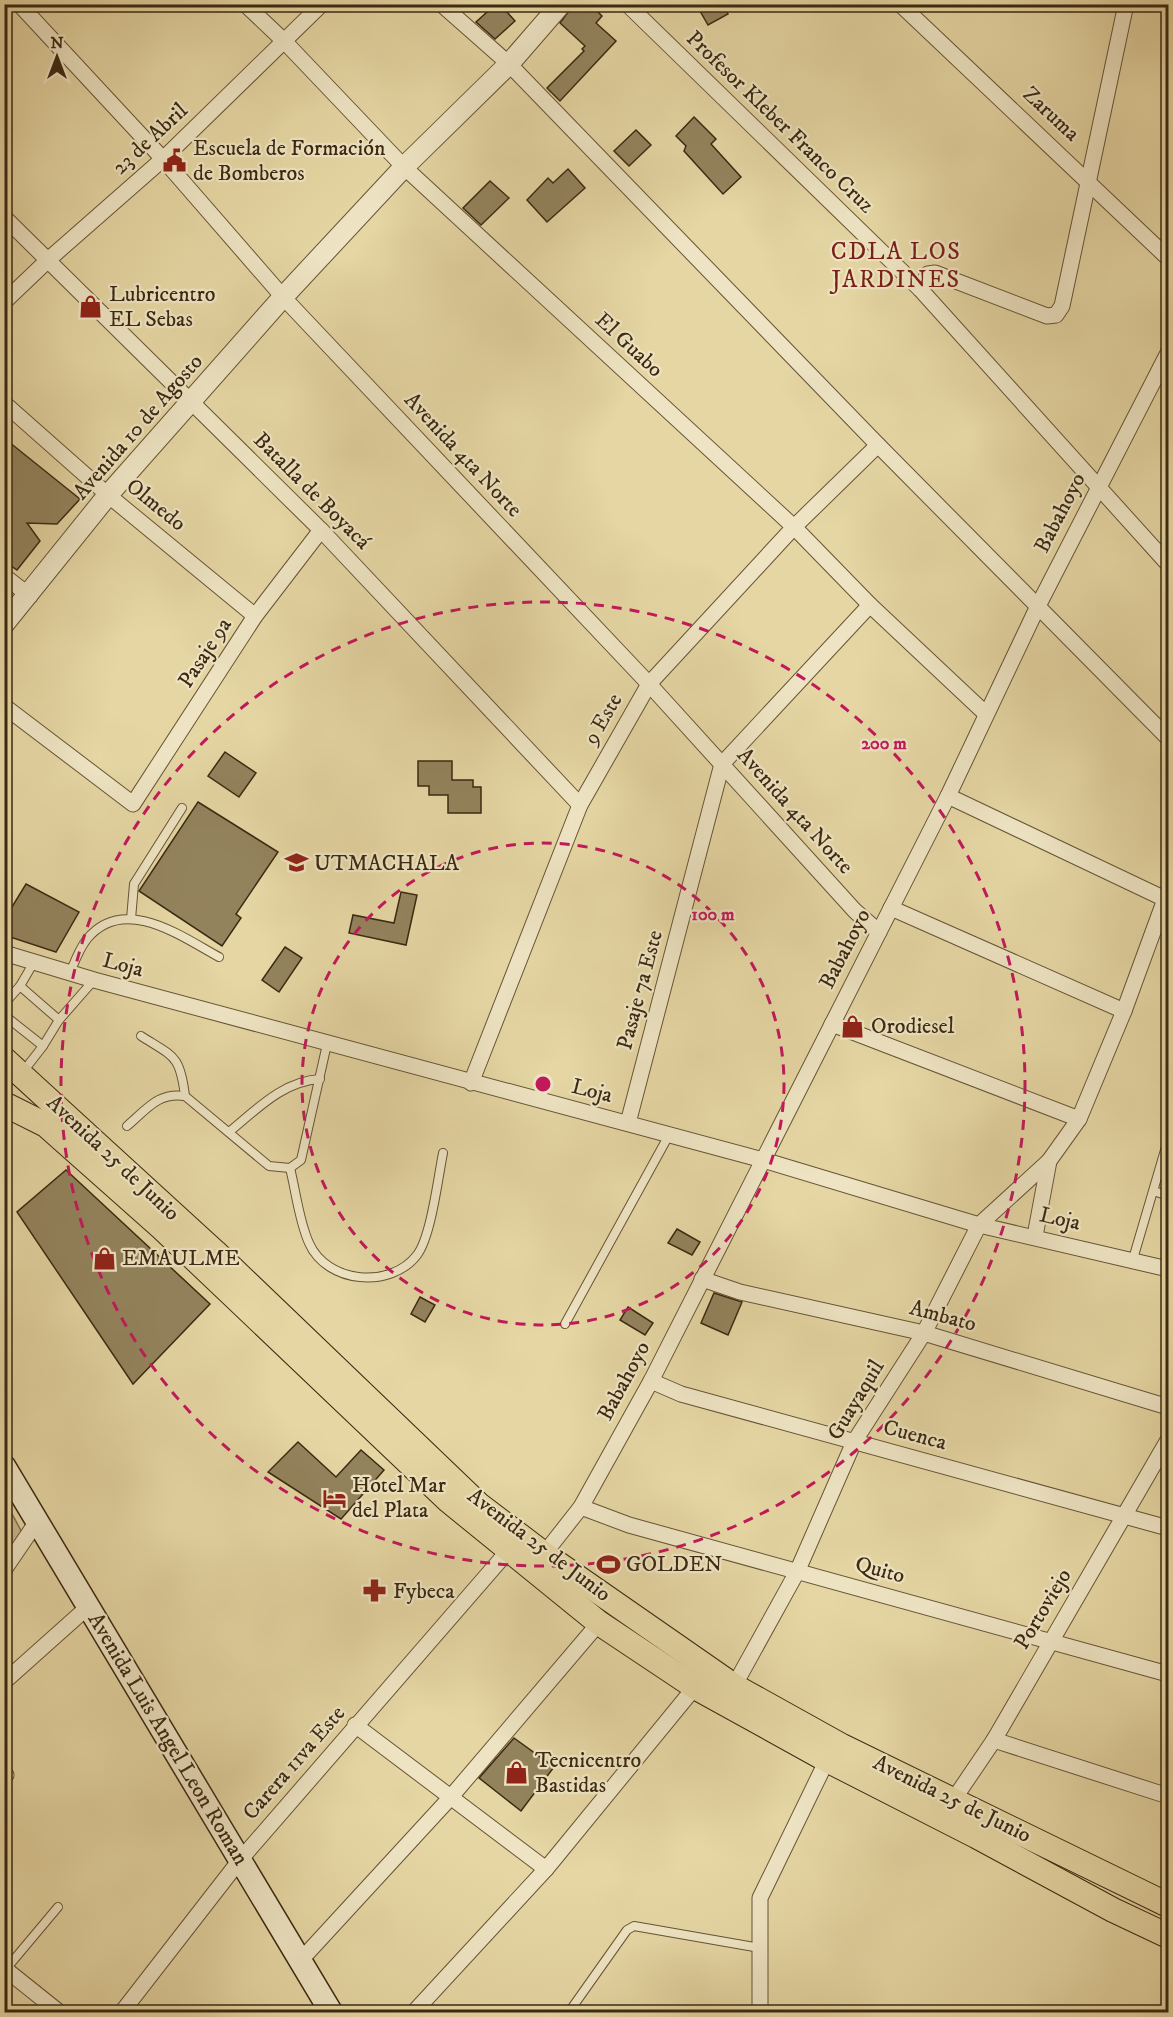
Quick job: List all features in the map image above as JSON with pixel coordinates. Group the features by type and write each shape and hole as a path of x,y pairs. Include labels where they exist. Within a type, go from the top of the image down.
{"main road":[{"name":"Avenida 25 de Junio","path":"13,1067 215,1252 478,1504 544,1554 734,1686 842,1746 1168,1905"},
{"name":"Avenida 25 de Junio","path":"4,1104 46,1125 162,1228 449,1501 599,1623 695,1687 827,1760 976,1836 1113,1910 1168,1936"},
{"name":"Avenida Luis Angel Leon Roman","path":"4,1466 331,2013"},
{"name":"Avenida 25 de Junio","path":"1132,1886 1168,1901"},
{"name":"Avenida 25 de Junio","path":"1113,1910 1168,1949"}],"street":[{"name":"Avenida 4ta Norte","path":"19,4 163,159 283,297 649,684 855,911 879,932"},
{"name":"El Guabo","path":"245,4 284,41 404,167 794,527 870,605 986,714"},
{"name":"23 de Abril","path":"4,302 48,260 163,159 322,4"},
{"path":"441,4 509,64 878,445 1168,738"},
{"name":"Avenida 10 de Agosto","path":"4,624 30,596 108,495 283,297 404,167 509,64 561,4"},
{"name":"Profesor Kleber Franco Cruz","path":"627,4 920,289 1168,564"},
{"name":"Zaruma","path":"900,4 1168,258"},
{"path":"920,289 928,274 934,273 1047,316 1056,315 1062,306 1126,4"},
{"name":"Batalla de Boyacá","path":"4,217 321,530 580,805"},
{"name":"Babahoyo","path":"544,1554 581,1507 651,1381 948,796 1038,606 1168,353"},
{"name":"Olmedo","path":"4,403 108,495 255,616"},
{"name":"9 Este","path":"471,1083 580,805 649,684 794,527 878,445"},
{"name":"Pasaje 9a","path":"4,706 133,804 255,616 321,530"},
{"path":"4,576 30,596"},
{"name":"Pasaje 7a Este","path":"628,1123 722,764 870,605"},
{"path":"948,796 1167,895"},
{"name":"Guayaquil","path":"734,1686 797,1572 854,1442 924,1333 979,1225 1049,1161 1079,1119 1124,1011 1167,895"},
{"path":"891,908 1124,1011"},
{"name":"Loja","path":"4,953 327,1044 764,1160 979,1225 1134,1259 1168,1269"},
{"path":"832,1024 1079,1119"},
{"name":"Guayaquil","path":"1035,1236 1049,1161"},
{"name":"Ambato","path":"702,1280 740,1292 924,1333 1168,1407"},
{"name":"Cuenca","path":"651,1381 681,1394 1168,1528"},
{"name":"Portoviejo","path":"954,1799 994,1740 1168,1440"},
{"name":"Quito","path":"581,1507 629,1525 1168,1674"},
{"path":"4,1570 36,1523"},
{"name":"Carera 11va Este","path":"122,2013 240,1860 509,1550"},
{"path":"4,1682 89,1606"},
{"path":"300,1961 450,1798 599,1623"},
{"path":"414,2013 546,1869 695,1687"},
{"path":"355,1725 546,1869"},
{"path":"994,1740 1168,1796"},
{"path":"760,2013 760,1898 827,1760"},
{"path":"5,1969 58,2013"}],"lane":[{"path":"131,919 135,884 182,808"},
{"path":"70,973 88,938 107,926 131,919 149,921 219,957"},
{"path":"4,1004 20,986 34,962"},
{"path":"13,1067 43,1046 59,1020 94,980"},
{"path":"20,986 59,1020"},
{"path":"4,1015 43,1046"},
{"path":"141,1036 175,1058 182,1069 185,1096"},
{"path":"127,1126 161,1097 171,1094 185,1096 269,1166 290,1168 301,1160 327,1044"},
{"path":"229,1132 282,1089 309,1079 320,1079"},
{"path":"565,1324 669,1135"},
{"path":"1134,1259 1168,1140"},
{"path":"290,1168 310,1244 325,1263 370,1279 396,1274 417,1255 425,1238 443,1153"},
{"path":"1154,1191 1168,1196"},
{"path":"5,1969 58,1907"},
{"path":"569,2013 627,1930 634,1926 760,1948"}],"shaded area":[{"path":"4,1499 25,1538 4,1569"}],"building":[{"path":"496,4 500,4 515,21 495,39 476,22"},
{"path":"574,4 590,4 602,16 596,23 616,41 560,101 547,88 584,51 582,49 585,46 560,23"},
{"path":"696,4 723,4 728,14 708,25"},
{"path":"694,117 716,139 711,144 741,177 723,194 684,151 686,146 676,136"},
{"path":"636,130 651,145 629,166 614,151"},
{"path":"568,169 585,188 547,222 527,200 548,178 553,183"},
{"path":"490,181 509,198 481,225 463,208"},
{"path":"4,438 80,499 57,524 27,523 40,541 17,570 4,561"},
{"path":"225,752 256,773 239,797 208,776"},
{"path":"418,761 452,761 452,780 473,780 473,787 481,787 481,813 448,813 448,795 429,795 429,786 418,786"},
{"path":"198,802 278,852 236,914 241,918 222,946 139,891"},
{"path":"26,884 79,912 56,952 4,935 4,920"},
{"path":"401,892 417,895 406,945 349,933 353,915 394,923"},
{"path":"285,947 302,958 279,992 262,980"},
{"name":"EMAULME","path":"66,1170 210,1304 133,1384 17,1212"},
{"path":"677,1229 700,1242 692,1255 668,1243"},
{"path":"714,1293 742,1302 728,1335 701,1323"},
{"path":"420,1297 435,1305 425,1322 411,1314"},
{"path":"628,1307 653,1323 645,1335 620,1320"},
{"name":"Hotel Mar del Plata","path":"298,1442 336,1477 361,1450 384,1470 341,1519 268,1472"},
{"name":"Tecnicentro Bastidas","path":"514,1738 554,1767 521,1811 479,1778"}],"place":[{"name":"Escuela de Formación de Bomberos","path":"175,161"},
{"name":"Lubricentro EL Sebas","path":"91,307"},
{"name":"UTMACHALA","path":"296,863"},
{"name":"Orodiesel","path":"853,1026"},
{"name":"EMAULME","path":"104,1258"},
{"name":"Hotel Mar del Plata","path":"334,1498"},
{"name":"GOLDEN","path":"608,1564"},
{"name":"Fybeca","path":"375,1591"},
{"name":"Tecnicentro Bastidas","path":"517,1773"}],"district":[{"name":"CDLA LOS JARDINES","path":"896,266"}]}
